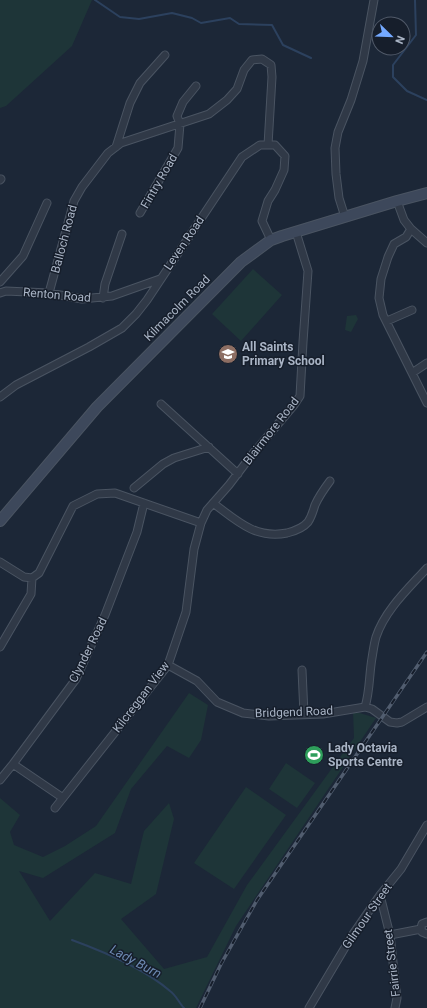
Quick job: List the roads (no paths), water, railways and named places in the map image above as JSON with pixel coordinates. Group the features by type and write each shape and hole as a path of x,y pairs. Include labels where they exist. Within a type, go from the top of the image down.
{"main road":[{"name":"Kilmacolm Road","path":"0,521 97,407 241,262 271,240 427,193"}],"street":[{"path":"345,217 339,198 336,174 336,148 338,132 351,100 363,61 374,0"},
{"path":"116,147 130,103 140,83 164,54"},
{"name":"Balloch Road","path":"50,292 74,202 82,187 108,153 121,143 209,114 228,100 237,89 244,70 252,60 262,59 271,65 272,71 268,145"},
{"path":"180,124 177,116 183,102 196,86"},
{"name":"Fintry Road","path":"140,214 178,148 180,124"},
{"name":"Leven Road","path":"0,397 16,385 122,328 136,314 242,157 260,145 268,145"},
{"path":"268,145 274,145 285,156 284,170 268,201 262,221 271,240"},
{"path":"397,201 404,220 411,229 427,243"},
{"path":"0,282 23,256 47,203"},
{"path":"411,229 406,237 394,244 381,279 379,298 383,315 427,403"},
{"name":"Blairmore Road","path":"201,522 207,510 238,474 300,396 308,271 296,232"},
{"path":"103,298 105,284 122,234"},
{"name":"Renton Road","path":"0,293 6,291 50,292 82,299 103,298 160,279"},
{"path":"387,321 412,310"},
{"path":"412,373 427,364"},
{"path":"161,404 238,474"},
{"path":"134,488 163,464 174,458 209,448"},
{"path":"213,503 248,528 275,535 298,530 307,523 313,514 321,493 330,482"},
{"path":"0,647 31,594 32,578 39,572 73,506 97,494 115,493 201,522"},
{"name":"Clynder Road","path":"0,780 76,679 105,615 137,532 144,503"},
{"name":"Kilcreggan View","path":"55,808 168,665 186,612 194,549 201,522"},
{"path":"1,566 24,577 32,578"},
{"path":"427,568 388,614 376,637 370,674 369,696 365,707 372,709 390,722 397,723 402,722 427,707"},
{"name":"Bridgend Road","path":"168,665 197,681 217,702 243,713 269,716 323,714 365,707"},
{"path":"302,670 304,714"},
{"path":"13,764 62,798"},
{"name":"Gilmour Street","path":"309,1008 353,934 380,895 401,869 427,825"},
{"name":"Fairrie Street","path":"380,895 390,935 397,998 395,1008"},
{"path":"421,929 422,924 427,922"},
{"path":"390,935 421,929"},
{"path":"421,929 422,932 427,934"}],"waterway":[{"path":"95,0 120,17 139,19 172,13 192,18 201,23 230,18 239,24 272,25 283,45 311,58"},
{"path":"415,0 416,35 393,65 393,77 407,91 427,100"},
{"name":"Lady Burn","path":"72,940 110,955 149,976 172,993 184,1008"}],"railway":[{"path":"200,1008 221,964 257,900 427,652"}],"place":[{"name":"All Saints Primary School","path":"228,354"},
{"name":"Lady Octavia Sports Centre","path":"314,755"}]}
